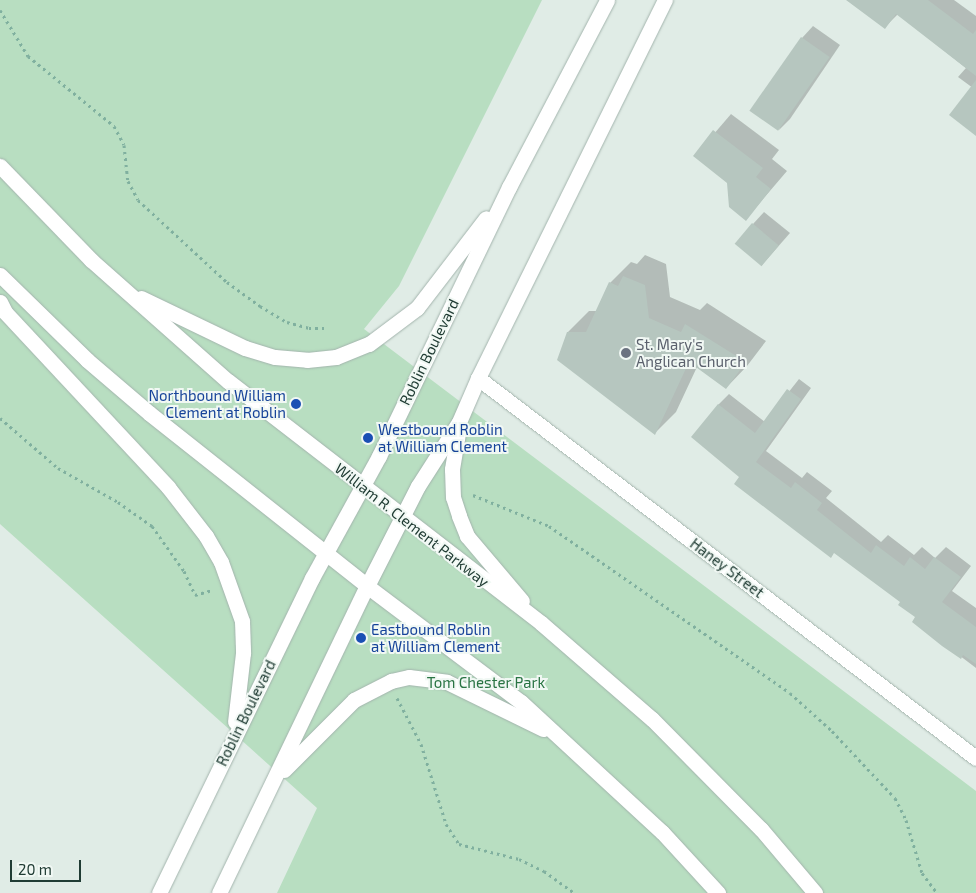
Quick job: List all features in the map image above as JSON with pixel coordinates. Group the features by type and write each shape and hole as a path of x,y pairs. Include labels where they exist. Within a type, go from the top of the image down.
{"main road":[{"name":"Roblin Boulevard","path":"159,893 232,738 325,553 361,486 509,187 606,0"},
{"path":"219,893 276,779 401,518 418,486 460,422 478,378 665,0"},
{"name":"William R. Clement Parkway","path":"0,166 63,234 121,288 228,381 401,518 541,623 652,720 716,781 815,893"},
{"path":"121,288 245,348 275,357 307,360 336,357 369,344 417,308 509,187"},
{"path":"0,276 94,366 367,586 522,702 662,832 718,893"},
{"path":"0,302 5,312 168,487 206,536 230,585 242,621 243,653 232,738"},
{"name":"Haney Street","path":"478,378 976,758"},
{"path":"460,422 452,469 453,497 467,536 541,623"},
{"path":"276,779 354,700 391,681 409,677 447,682 562,738"}],"path":[{"path":"0,10 28,56 114,126 124,145 128,181 138,200 175,236 260,306 287,322 309,328 328,328"},
{"path":"0,418 58,468 118,502 152,526 184,571 195,595 230,585"},
{"path":"453,497 466,493 550,526 790,693 832,731 895,798 906,820 922,873 937,893"},
{"path":"391,681 405,718 421,744 452,836 468,848 519,859 544,871 574,893"}],"green space":[{"name":"Tom Chester Park","path":"0,0 542,0 399,286 364,329 976,791 976,893 277,893 317,808 0,524"}],"building":[{"path":"846,0 928,0 973,34 976,30 976,76 896,14 885,29"},
{"path":"801,37 830,57 778,131 749,111"},
{"path":"976,80 976,136 949,115"},
{"path":"713,130 763,168 756,177 771,189 746,221 729,207 727,183 693,156"},
{"path":"752,223 779,245 761,266 735,244"},
{"name":"St. Mary's Anglican Church","path":"623,276 645,285 649,318 681,332 685,324 746,362 726,389 689,362 655,435 557,360 567,332 586,332 609,282 618,286"},
{"path":"787,389 801,399 756,462 791,488 795,482 822,503 817,510 871,553 876,545 904,566 910,557 925,569 934,557 961,577 942,602 976,627 976,664 963,655 961,659 942,646 912,622 915,617 898,605 900,602 834,553 831,558 734,484 739,477 691,437 718,404 755,433"}],"place":[{"name":"St. Mary's Anglican Church","path":"626,353"},
{"name":"Northbound William Clement at Roblin","path":"296,404"},
{"name":"Westbound Roblin at William Clement","path":"368,438"},
{"name":"Eastbound Roblin at William Clement","path":"361,638"}]}
